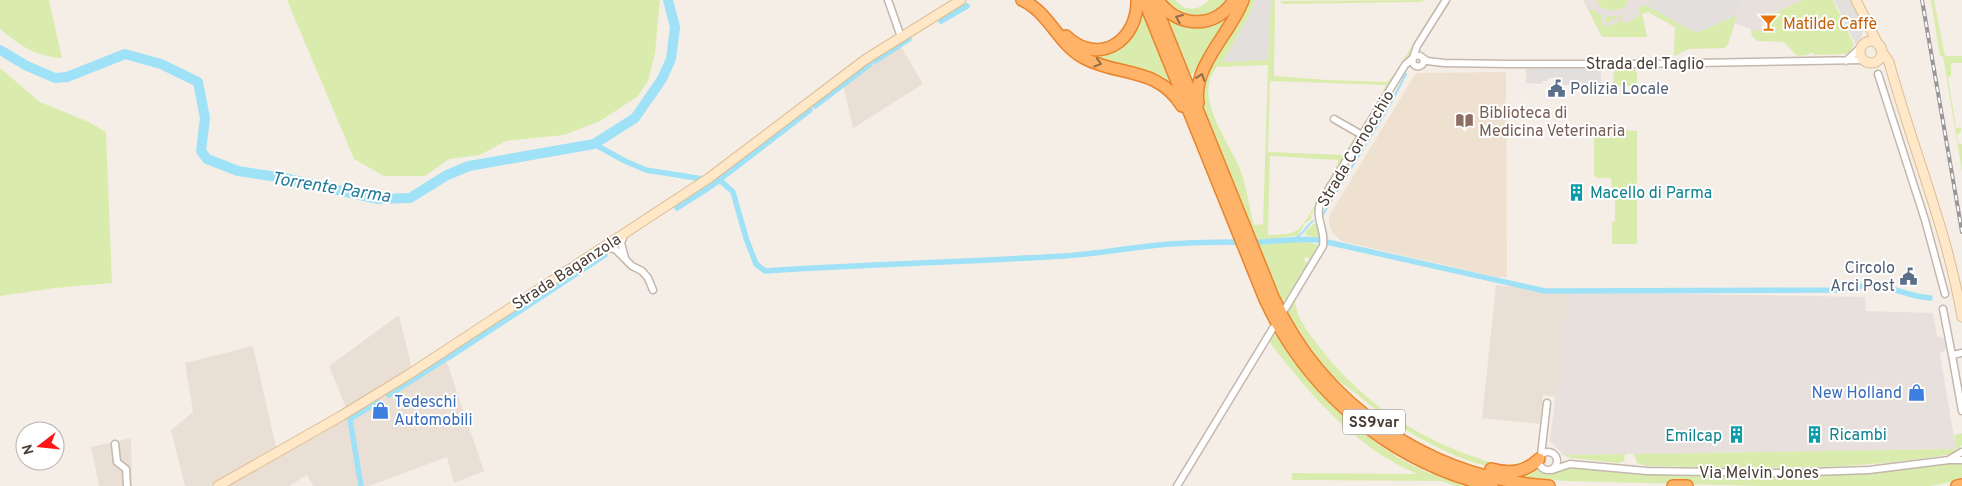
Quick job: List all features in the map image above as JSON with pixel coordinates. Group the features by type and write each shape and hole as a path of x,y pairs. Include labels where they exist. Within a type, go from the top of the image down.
{"highway":[{"path":"1022,0 1039,10 1066,44 1082,57 1092,62 1148,77 1169,90 1185,110 1215,176"},
{"path":"1032,0 1072,42 1085,48 1099,50 1116,44 1127,35 1134,23 1136,0"},
{"name":"SS9var","path":"1144,0 1215,176 1233,211"},
{"name":"SS9var","path":"1153,0 1209,140 1233,211 1258,272 1270,310 1287,341 1308,370 1340,405 1367,428 1402,451 1434,467 1492,486"},
{"path":"1158,0 1164,8 1176,17 1185,21 1198,22 1216,17 1228,8 1234,0"},
{"path":"1209,140 1208,127 1198,101 1199,80 1243,0"},
{"name":"SS9var","path":"1258,272 1292,334 1309,358 1328,381 1355,407 1379,426 1410,446 1432,457 1484,476 1549,486"},
{"path":"1328,381 1388,425 1424,445 1457,459 1487,469 1510,473 1526,469 1540,457"},
{"path":"1470,480 1483,486"},
{"path":"1957,486 1962,485"},
{"path":"1673,486 1687,486"}],"main road":[{"name":"Strada Baganzola","path":"218,486 383,391 708,178 866,59 961,0"},
{"path":"1856,0 1889,62 1952,266 1962,317"},
{"path":"1867,23 1867,34 1862,46 1861,56 1869,62 1875,61 1887,65 1892,72"},
{"path":"1862,46 1871,41 1880,48"},
{"path":"1875,61 1879,58 1880,48"}],"street":[{"path":"888,0 901,37"},
{"name":"Strada Cornocchio","path":"1284,309 1324,242 1317,213 1320,203 1406,64 1413,58 1415,49 1446,0"},
{"path":"1404,69 1424,63 1419,51 1420,42"},
{"path":"1846,61 1862,46"},
{"path":"1418,66 1413,64 1413,58 1418,55 1422,57"},
{"name":"Strada del Taglio","path":"1422,57 1427,61 1444,64"},
{"name":"Strada del Taglio","path":"1418,66 1444,64 1642,64 1864,60"},
{"path":"1878,74 1925,220 1945,294"},
{"path":"1886,95 1898,91"},
{"path":"1334,120 1362,135"},
{"path":"1900,142 1913,138"},
{"path":"1925,220 1937,216"},
{"path":"620,251 626,232"},
{"path":"613,240 620,245 620,251"},
{"path":"600,249 610,248 620,251 626,259 642,271 654,290"},
{"path":"1943,309 1962,411"},
{"path":"1177,486 1273,328"},
{"path":"1952,355 1962,354"},
{"path":"1544,433 1556,464 1552,470 1541,468 1540,457 1547,403"},
{"path":"115,444 117,462 126,469 127,486"},
{"path":"1540,457 1547,452 1554,455"},
{"name":"Via Melvin Jones","path":"1947,460 1962,452"},
{"name":"Via Melvin Jones","path":"1554,455 1571,464 1647,471 1772,473 1878,469 1947,460 1962,460"},
{"name":"Via Melvin Jones","path":"1552,470 1571,464"}],"shaded area":[{"path":"1255,0 1271,0 1268,60 1223,62 1250,14"},
{"path":"1583,0 1803,0 1777,12 1778,14 1768,12 1758,41 1752,36 1751,29 1735,23 1725,48 1688,49 1674,56 1675,27 1648,12 1642,14 1647,37 1602,37"},
{"path":"1656,0 1740,0 1735,16 1696,33 1646,5"},
{"path":"1834,0 1851,0 1864,29 1861,38 1855,44"},
{"path":"899,43 923,84 853,128 843,84"},
{"path":"1601,68 1601,85 1563,85 1561,82 1558,82 1558,78 1548,78 1547,81 1542,81 1542,84 1526,83 1526,69"},
{"path":"1506,72 1507,277 1496,277 1341,241 1333,233 1329,224 1329,216 1416,73"},
{"path":"1496,285 1568,292 1557,397 1543,395 1540,424 1482,418"},
{"path":"1568,292 1865,297 1866,311 1933,313 1937,336 1943,338 1947,344 1945,350 1940,354 1956,449 1563,455 1550,441"},
{"path":"399,315 414,378 445,357 484,471 454,483 447,457 369,486 313,486 307,475 289,486 185,486 171,430 193,412 185,363 253,346 276,447 346,408 329,366"},
{"path":"131,438 132,486 99,486 91,447"}],"green space":[{"path":"0,0 49,0 62,58 43,55 28,49 0,29"},
{"path":"287,0 660,0 655,53 648,81 637,97 600,121 564,135 506,141 480,155 449,159 425,176 384,176 354,159"},
{"path":"1160,0 1175,0 1183,7 1192,9 1205,4 1209,0 1232,0 1217,14 1184,18"},
{"path":"1246,0 1255,0 1250,14 1223,62 1268,59 1271,0 1275,0 1274,76 1387,82 1401,66 1379,100 1386,85 1270,81 1268,152 1344,155 1355,136 1357,138 1311,215 1312,218 1304,224 1298,235 1275,239 1255,239 1202,106 1202,80","holes":["1268,65 1263,224 1254,225 1240,169 1215,118 1210,105 1208,91 1210,79 1217,67","1270,156 1338,160 1338,164 1308,217 1298,230 1288,234 1268,235"]},
{"path":"1425,0 1421,2 1283,4 1280,1"},
{"path":"1440,0 1444,0 1408,59 1403,63 1402,62"},
{"path":"1597,0 1627,0 1628,2 1618,10 1609,10 1600,7 1597,4"},
{"path":"1803,0 1833,0 1854,45 1849,54 1814,55 1812,52 1807,55 1797,56 1784,42 1758,41 1752,36 1751,29 1760,32 1761,28 1770,25 1772,19 1768,12 1778,14 1777,12"},
{"path":"1931,0 1934,0 1945,56 1962,56 1962,63 1951,63 1952,76 1948,77 1956,128 1961,127 1961,132 1957,135 1958,143 1962,144 1962,172 1943,56 1940,56"},
{"path":"1646,5 1696,33 1737,15 1725,48 1688,49 1674,56 1675,27 1648,12 1642,14 1647,37 1602,37 1589,10 1591,9 1601,15 1602,25 1606,24 1608,27 1620,21 1619,17 1607,23 1605,22 1606,17 1620,16 1623,23 1631,21 1641,14 1637,9"},
{"path":"1142,9 1172,84 1103,62 1079,50 1109,51"},
{"path":"1234,9 1197,73 1190,74 1167,18 1179,22"},
{"path":"0,68 40,102 89,122 106,132 112,283 55,288 0,296"},
{"path":"1634,68 1637,73 1637,86 1613,86 1614,70"},
{"path":"1598,129 1637,131 1637,244 1612,244 1612,222 1615,221 1615,195 1612,195 1611,178 1597,178 1594,175 1594,134"},
{"path":"1315,223 1320,232 1320,239 1306,235 1306,231"},
{"path":"1300,241 1320,245 1312,261 1306,257 1304,260 1309,265 1284,307 1257,244"},
{"path":"1295,296 1296,308 1311,336 1347,378 1383,410 1446,446 1492,463 1501,465 1514,464 1535,456 1519,467 1486,466 1448,453 1396,424 1325,371 1306,346 1286,311"},
{"path":"1274,331 1306,375 1366,435 1412,465 1470,486 1455,486 1441,481 1292,480 1292,473 1417,474 1369,447 1325,407 1273,347 1269,340"},
{"path":"1962,433 1962,445 1951,454 1875,464 1799,468 1646,466 1637,463 1634,454 1956,449 1954,435"},
{"path":"1625,454 1624,461 1619,463 1571,458 1563,455"},
{"path":"1962,462 1962,480 1930,486 1759,486 1565,481 1509,476 1536,468 1547,475 1566,467 1647,474 1772,477 1888,471"}],"waterway":[{"name":"Torrente Parma","path":"0,50 27,66 55,78 67,77 125,54 161,64 198,82 205,118 201,151 207,159 238,171 284,178 378,199 410,198 447,175 469,166 594,144 635,118 662,79 671,59 675,27 668,0"},
{"path":"941,21 967,6"},
{"path":"903,43 909,39"},
{"path":"875,61 900,45"},
{"path":"815,106 870,64"},
{"path":"1322,216 1391,103 1406,74"},
{"path":"677,208 710,187 810,110"},
{"path":"594,144 646,170 722,182 733,192 746,238 756,264 765,271 1064,256 1169,244 1242,242"},
{"path":"1293,239 1299,236 1313,221"},
{"path":"1251,242 1301,239 1318,240 1545,291 1838,290 1869,285 1930,298"},
{"path":"448,358 605,255"},
{"path":"389,395 444,360"},
{"path":"361,486 350,419 378,402"}],"railway":[{"path":"1922,0 1962,232"}],"place":[{"name":"Matilde Caffè","path":"1769,23"},
{"name":"Polizia Locale","path":"1556,88"},
{"name":"Biblioteca di Medicina Veterinaria","path":"1465,121"},
{"name":"Macello di Parma","path":"1576,192"},
{"name":"Circolo Arci Post","path":"1909,276"},
{"name":"New Holland","path":"1916,392"},
{"name":"Tedeschi Automobili","path":"380,410"},
{"name":"Ricambi","path":"1815,434"},
{"name":"Emilcap","path":"1736,435"}]}
